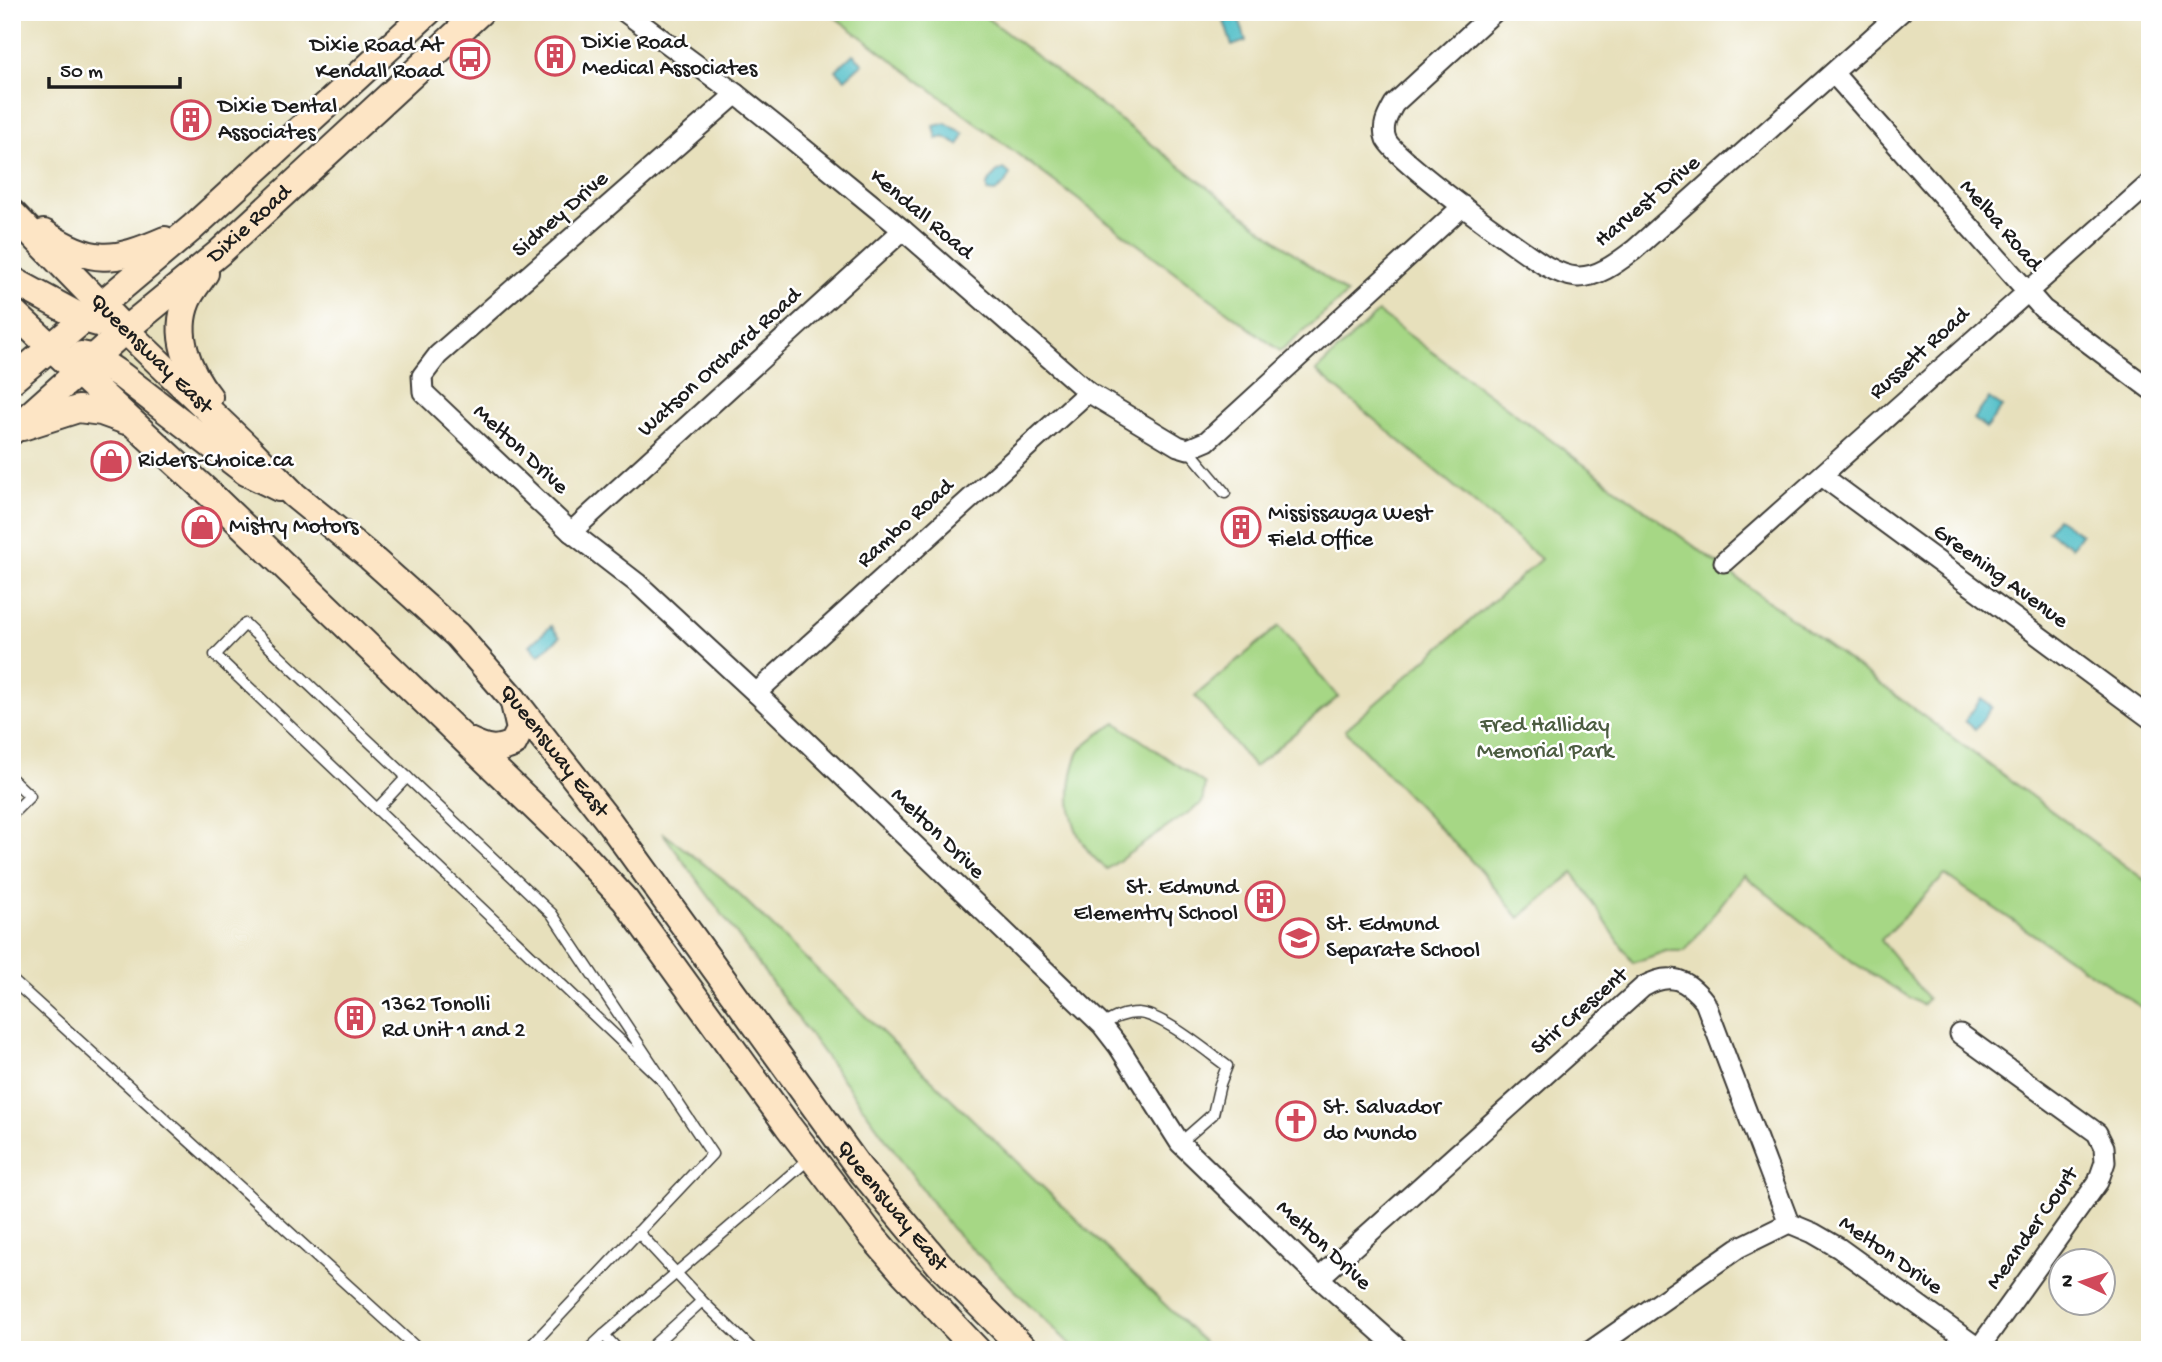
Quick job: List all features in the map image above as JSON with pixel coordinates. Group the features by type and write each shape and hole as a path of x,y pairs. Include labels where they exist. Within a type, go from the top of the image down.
{"main road":[{"name":"Dixie Road","path":"12,380 192,228 428,12"},
{"name":"Dixie Road","path":"13,430 125,330 219,253 468,16"},
{"path":"12,212 70,251 94,256 134,253 192,228"},
{"name":"Queensway East","path":"12,212 92,312"},
{"path":"219,253 187,300 181,323 184,343 189,366 197,381 251,450"},
{"path":"12,280 92,312 125,330"},
{"path":"12,311 51,348 133,384 246,472 294,495"},
{"name":"Queensway East","path":"125,330 251,450 294,495 370,556 457,635 513,699 610,823 859,1168 939,1264 1025,1350"},
{"name":"Queensway East","path":"87,365 132,424 215,499 464,738 573,844 625,900 811,1157 895,1263 977,1350"},
{"path":"13,430 78,409 101,412 132,424"},
{"path":"464,738 487,749 499,750 513,744 520,730 513,699"}],"street":[{"name":"Kendall Road","path":"625,12 736,94 902,230 1088,392 1178,446 1188,449"},
{"name":"Harvest Drive","path":"1494,12 1394,104 1385,121 1386,139 1394,152 1463,206 1547,267 1574,277 1586,277 1609,268 1634,250 1901,12"},
{"name":"Melba Road","path":"1833,73 2025,292 2043,309 2150,389"},
{"name":"Sidney Drive","path":"422,376 439,355 736,94"},
{"name":"Russett Road","path":"1724,562 2150,183"},
{"path":"1188,449 1207,441 1463,206"},
{"name":"Watson Orchard Road","path":"571,532 902,230"},
{"name":"Melton Drive","path":"422,376 423,392 430,401 571,532 637,583 756,693 1102,1025 1180,1143 1319,1278 1400,1350"},
{"name":"Rambo Road","path":"756,693 1088,392"},
{"name":"Greening Avenue","path":"1822,476 2150,718"},
{"name":"Stir Crescent","path":"1319,1278 1643,987 1668,979 1686,982 1705,1002 1789,1223"},
{"name":"Meander Court","path":"1960,1034 2097,1133 2104,1147 2105,1162 2091,1193 1980,1349"},
{"path":"1592,1350 1615,1343 1738,1248 1789,1223"},
{"name":"Melton Drive","path":"1789,1223 1839,1248 1980,1349"}],"lane":[{"path":"1188,449 1225,493"},
{"path":"527,1350 712,1154 664,1082 552,915 245,624 215,655 664,1082"},
{"path":"377,809 407,777"},
{"path":"12,779 30,796 12,814"},
{"path":"12,980 419,1350"},
{"path":"1102,1025 1127,1014 1140,1013 1158,1017 1227,1066 1213,1114 1180,1143"},
{"path":"588,1350 811,1157"},
{"path":"638,1232 752,1350"},
{"path":"649,1350 702,1301"},
{"path":"604,1335 618,1350"}],"green space":[{"path":"828,12 979,12 1347,294 1280,351"},
{"name":"Fred Halliday Memorial Park","path":"1378,312 2150,884 2150,1013 1945,875 1881,940 1928,999 1922,1005 1854,963 1744,875 1685,951 1666,951 1633,963 1573,873 1519,918 1481,871 1345,730 1541,559 1316,371"},
{"path":"1279,626 1338,697 1254,767 1195,696"},
{"path":"1116,723 1205,784 1202,803 1107,869 1087,850 1080,839 1072,815 1070,788 1079,751"},
{"path":"662,832 722,878 1212,1350 1076,1350 951,1228"}],"water":[{"path":"1238,16 1246,41 1232,46 1224,21"},
{"path":"853,54 863,63 845,79 836,70"},
{"path":"946,123 964,134 959,145 944,137 937,139 934,126"},
{"path":"1004,169 1010,174 1004,185 995,192 987,191 987,184 998,171"},
{"path":"1989,398 2002,407 1986,428 1974,419"},
{"path":"2057,518 2081,534 2072,547 2048,531"},
{"path":"551,626 560,637 539,655 530,645"},
{"path":"1981,699 1992,707 1975,729 1965,721"}],"place":[{"name":"Dixie Road Medical Associates","path":"555,56"},
{"name":"Dixie Road At Kendall Road","path":"470,59"},
{"name":"Dixie Dental Associates","path":"191,120"},
{"name":"Riders-Choice.ca","path":"111,461"},
{"name":"Mistry Motors","path":"202,527"},
{"name":"Mississauga West Field Office","path":"1241,527"},
{"name":"St. Edmund Elementry School","path":"1265,901"},
{"name":"St. Edmund Separate School","path":"1299,938"},
{"name":"1362 Tonolli Rd Unit 1 and 2","path":"355,1018"},
{"name":"St. Salvador do Mundo","path":"1296,1121"}]}
